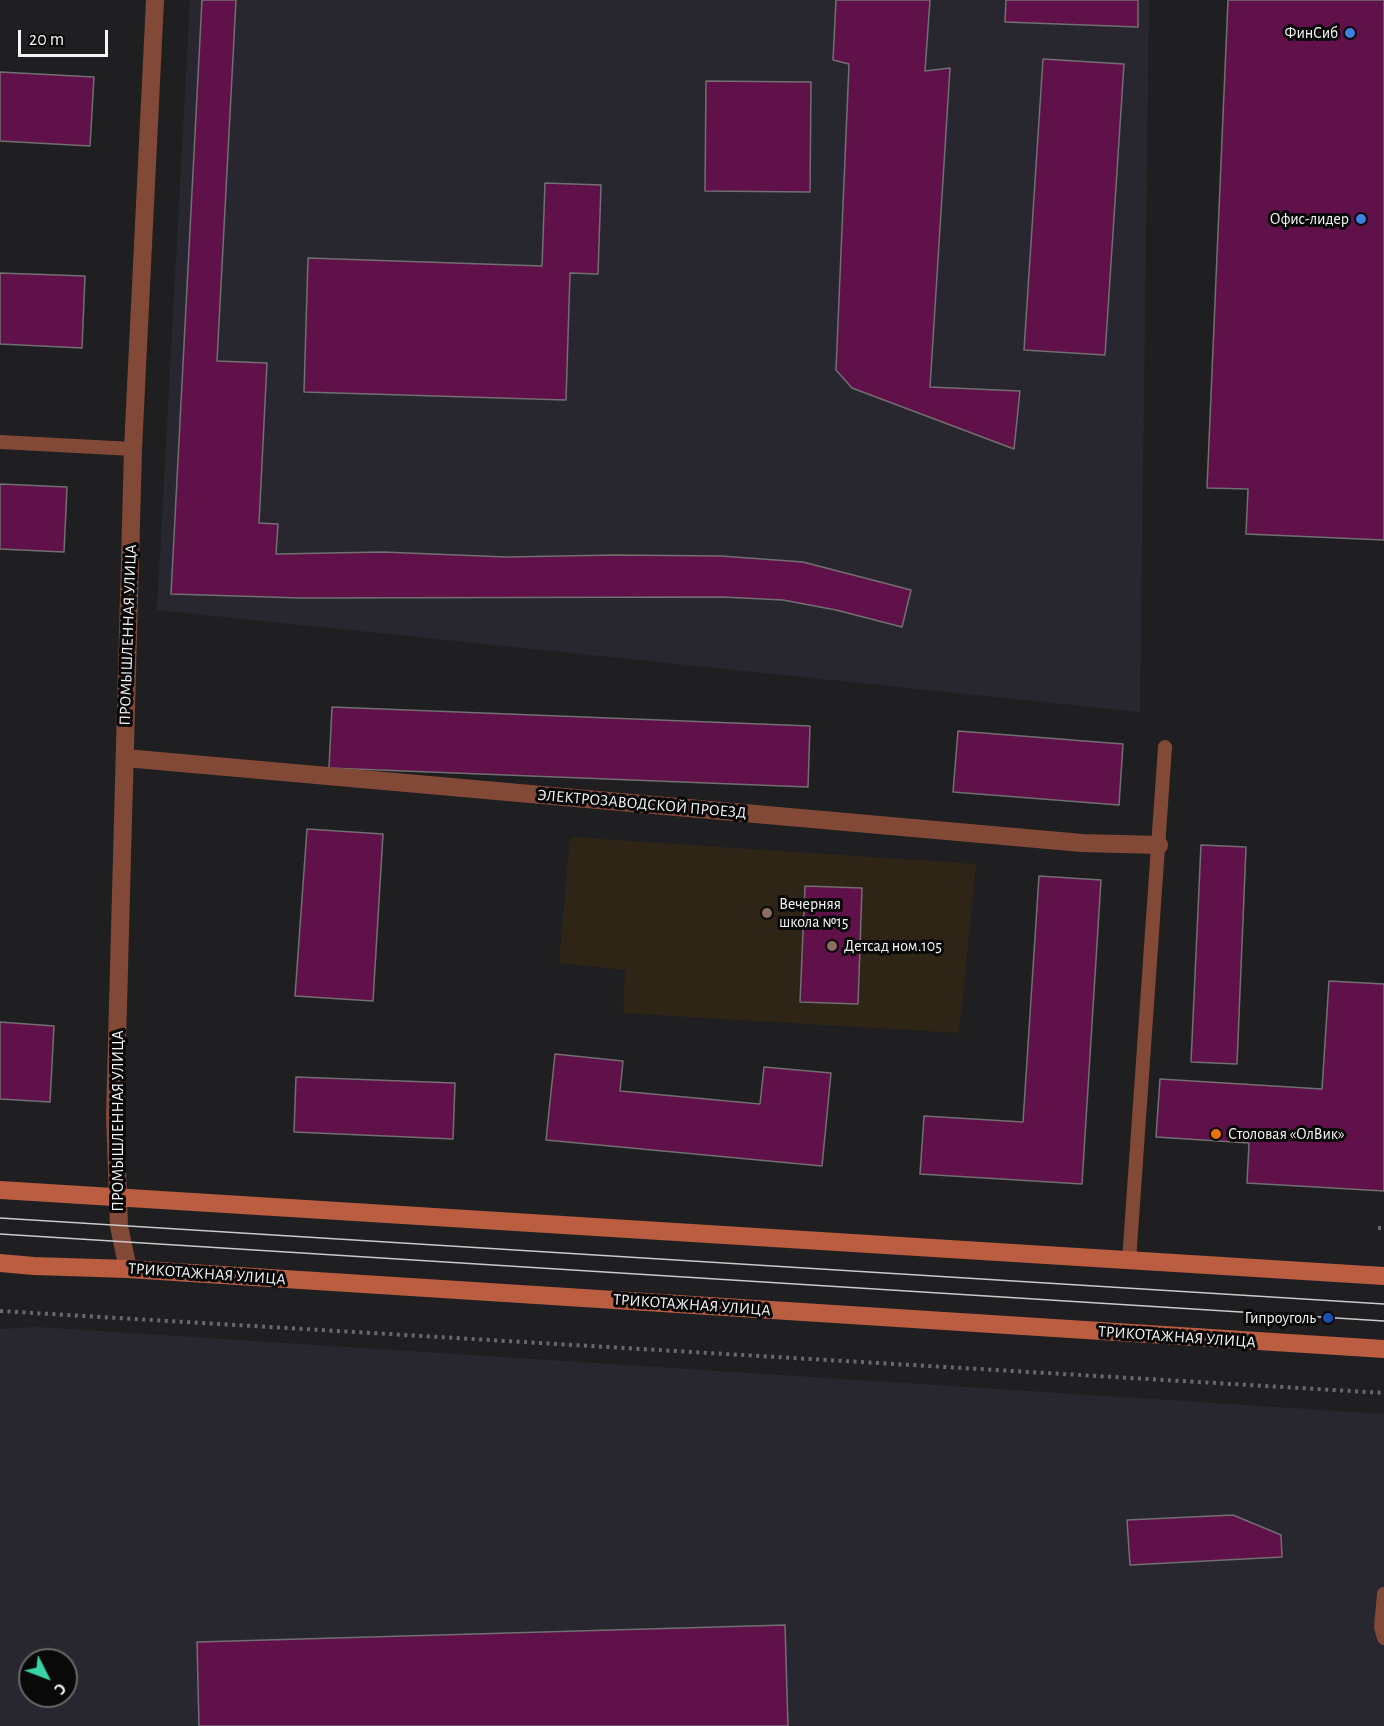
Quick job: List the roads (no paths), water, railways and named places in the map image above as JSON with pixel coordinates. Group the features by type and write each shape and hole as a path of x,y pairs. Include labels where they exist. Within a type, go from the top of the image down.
{"main road":[{"path":"0,1190 1384,1276"},
{"name":"ТРИКОТАЖНАЯ УЛИЦА","path":"0,1263 128,1269 1384,1349"}],"street":[{"name":"ПРОМЫШЛЕННАЯ УЛИЦА","path":"128,1269 119,1226 115,1116 133,448 155,0"},
{"name":"ЭЛЕКТРОЗАВОДСКОЙ ПРОЕЗД","path":"125,758 1082,843 1159,844"}],"lane":[{"path":"0,442 133,448"},
{"path":"1129,1261 1165,747"},
{"path":"1384,1594 1381,1627 1384,1638"}],"tram line":[{"path":"0,1218 1384,1304"},
{"path":"0,1234 1384,1321"}],"place":[{"name":"ФинСиб","path":"1350,33"},
{"name":"Офис-лидер","path":"1361,219"},
{"name":"Вечерняя школа №15","path":"767,913"},
{"name":"Детсад ном.105","path":"832,946"},
{"name":"Столовая «ОлВик»","path":"1216,1134"},
{"name":"Гипроуголь","path":"1328,1318"}]}
